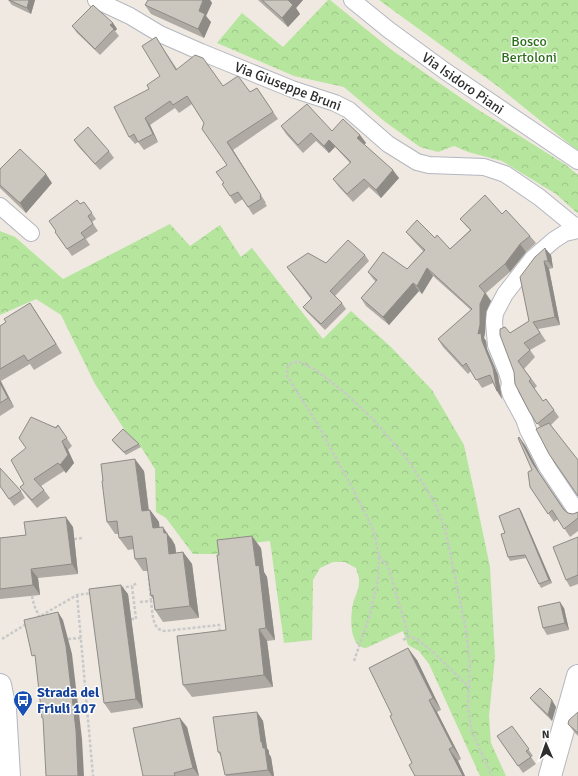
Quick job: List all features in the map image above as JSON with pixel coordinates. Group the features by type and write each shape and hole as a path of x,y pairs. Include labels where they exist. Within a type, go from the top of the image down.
{"street":[{"name":"Via Giuseppe Bruni","path":"96,0 130,16 160,34 201,52 292,89 335,103 349,110 388,144 417,162 429,165 484,167 505,174 520,183 578,229"},
{"name":"Via Isidoro Piani","path":"352,0 389,30 445,71 578,161"},
{"path":"0,206 31,233"},
{"name":"Via Giuseppe Bruni","path":"578,229 565,233 554,240 533,258 505,294 495,313 494,322 496,345 507,372 510,382 509,388 511,395 546,467 578,513"},
{"path":"550,776 578,676"},
{"path":"0,685 5,709 10,776"}],"path":[{"path":"354,662 369,618 378,580 379,556 374,531 356,495 317,423 287,376 288,365 298,361 316,370 374,419 410,463 434,501 445,528 465,625 470,662 468,708 472,732 492,776"},
{"path":"74,539 83,538"},
{"path":"379,556 388,566 410,637"},
{"path":"148,571 156,627 165,631 219,625 220,637"},
{"path":"118,588 132,586 137,583"},
{"path":"131,619 136,619 132,586"},
{"path":"2,639 77,595 97,592"},
{"path":"77,595 94,776"},
{"path":"32,596 34,605 40,616"},
{"path":"140,602 152,601"},
{"path":"402,640 410,637 417,639 433,652 470,689"},
{"path":"68,639 81,638"}],"green space":[{"path":"328,0 330,0 393,51 477,109 566,165 578,175 578,212 577,213 556,194 502,161 468,152 454,146 438,152 420,147 384,121 344,87 294,76 217,43 242,13 283,47"},
{"name":"Bosco Bertoloni","path":"379,0 578,0 578,151 500,88"},
{"path":"170,224 190,246 220,225 241,257 252,248 323,339 351,311 391,347 432,390 464,445 490,567 495,657 489,716 491,743 506,776 480,776 429,664 419,651 408,645 403,631 366,648 356,643 352,630 351,616 359,581 356,568 345,562 333,562 320,568 313,580 312,640 284,643 270,541 225,546 217,554 193,554 166,518 156,512 155,469 141,447 126,432 95,384 61,315 36,299 0,315 0,231 15,237 63,279"}],"building":[{"path":"9,0 29,0 27,8"},
{"path":"148,0 203,0 199,11 205,14 198,29 145,5"},
{"path":"262,0 288,0 293,5 282,18"},
{"path":"93,5 113,23 110,25 114,29 95,49 72,26"},
{"path":"156,37 176,70 195,55 203,58 223,86 238,76 250,92 257,88 273,112 227,142 261,195 261,199 248,207 238,192 230,196 222,184 224,183 216,172 227,165 202,129 204,123 187,96 173,105 170,101 145,118 153,134 138,142 134,134 129,137 114,107 149,89 147,85 160,76 142,46"},
{"path":"307,104 332,131 343,119 360,135 357,138 393,170 376,190 364,179 347,194 333,179 351,162 329,140 324,146 311,133 298,145 281,126"},
{"path":"88,127 109,151 95,164 74,140"},
{"path":"20,149 46,174 20,203 0,185 0,169"},
{"path":"485,195 502,214 506,210 530,236 520,244 505,264 479,286 485,293 480,304 480,325 478,334 481,333 482,341 493,368 497,391 490,375 476,380 466,363 463,366 438,339 472,309 427,268 417,286 413,283 383,317 361,298 377,280 368,272 383,252 407,269 425,250 406,232 417,220 435,238 437,235 450,249 471,230 460,219"},
{"path":"77,200 80,204 84,202 92,213 88,216 93,224 81,233 85,238 67,249 49,221"},
{"path":"348,240 365,255 330,291 342,303 321,324 303,307 312,298 287,267 308,253 326,263"},
{"path":"545,248 548,261 544,261 555,317 533,322 540,333 524,343 530,350 518,361 531,379 529,381 543,401 546,399 554,410 537,424 515,384 514,372 500,335 500,329 505,327 510,333 529,321 520,277 535,257"},
{"path":"30,303 56,344 28,361 24,355 0,369 0,326 6,322 4,319"},
{"path":"0,383 8,398 0,403"},
{"path":"31,417 56,428 58,425 67,438 62,441 68,455 60,465 58,463 34,479 44,490 32,500 20,487 24,484 11,460 26,448 19,438"},
{"path":"549,423 578,460 578,496 549,454 536,429"},
{"path":"123,429 139,444 124,452 112,440"},
{"path":"519,437 533,464 564,510 573,514 578,512 578,518 564,529 552,510 548,514 530,487 528,472 532,470 518,438"},
{"path":"135,459 142,511 150,510 153,528 163,527 164,533 167,533 169,554 183,552 190,606 155,610 153,595 151,596 146,558 135,559 132,536 119,538 117,521 107,522 101,464"},
{"path":"0,468 21,491 9,499 0,486"},
{"path":"519,508 549,580 539,584 525,555 508,557 501,534 505,533 499,516"},
{"path":"66,517 72,564 31,569 33,585 0,589 0,538 26,535 24,522"},
{"path":"252,536 256,566 259,565 266,628 259,629 264,675 183,685 177,636 226,630 217,555 219,555 217,540"},
{"path":"578,537 578,575 566,580 553,547"},
{"path":"121,585 136,699 104,703 89,589"},
{"path":"560,602 565,623 543,628 538,607"},
{"path":"58,612 66,646 76,730 78,776 46,776 43,718 35,655 32,656 24,620"},
{"path":"408,648 433,698 429,700 453,747 449,749 463,776 415,776 409,765 412,763 390,716 392,715 369,668"},
{"path":"540,688 552,700 548,715 530,698"},
{"path":"257,712 261,742 263,748 265,748 268,770 225,775 220,752 218,752 213,717"},
{"path":"578,712 578,733 568,724 569,720"},
{"path":"180,718 193,768 174,773 175,776 143,776 133,728"},
{"path":"512,726 529,749 526,751 531,757 518,766 497,736"}],"place":[{"name":"Strada del Friuli 107","path":"23,717"}]}
